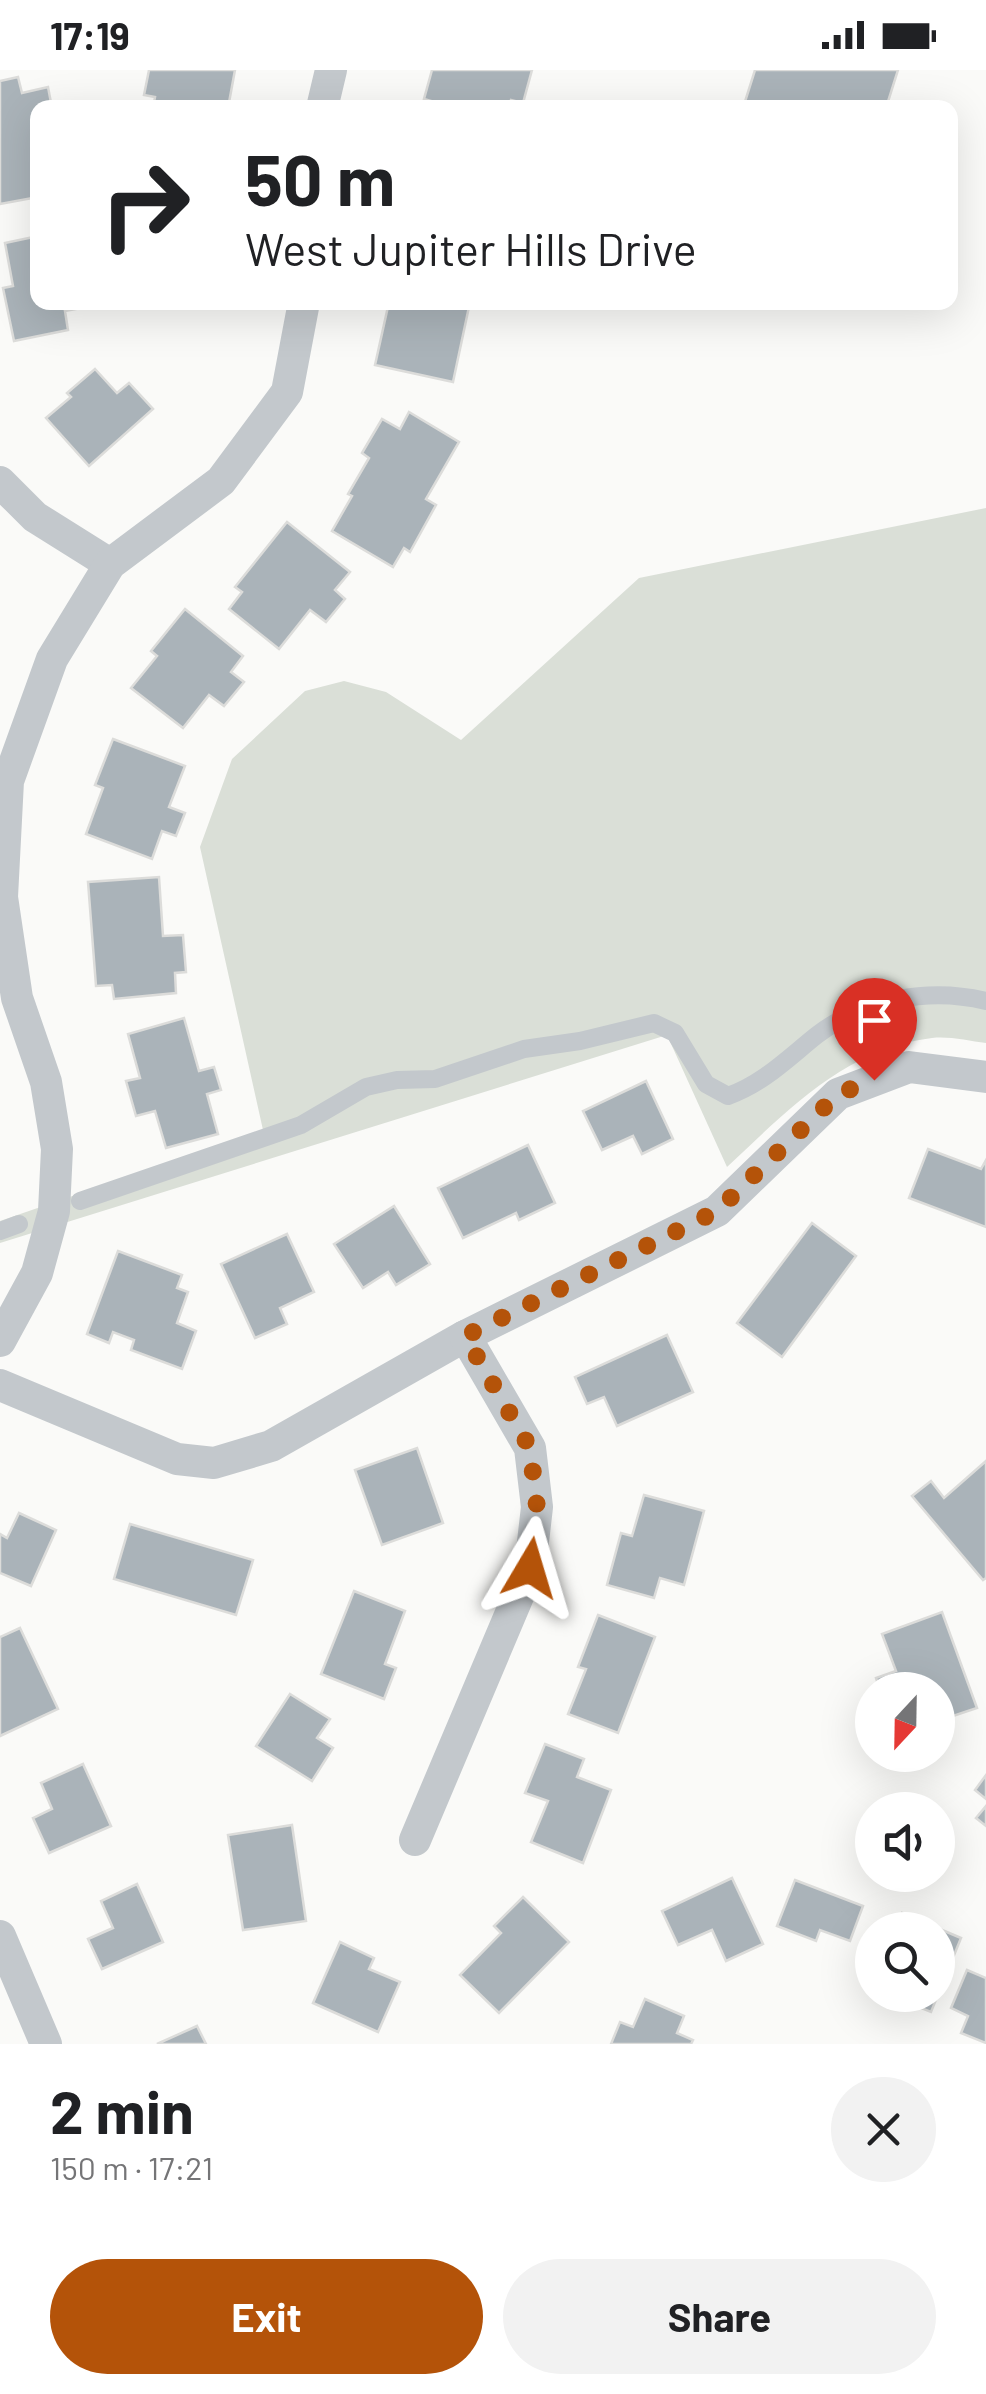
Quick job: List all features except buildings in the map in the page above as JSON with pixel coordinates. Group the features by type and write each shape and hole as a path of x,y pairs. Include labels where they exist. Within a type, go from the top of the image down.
{"street":[{"path":"324,100 331,70"},
{"path":"0,1341 37,1273 54,1210 57,1149 46,1082 17,998 2,897 8,781 52,658 110,564 221,481 287,392 302,310"},
{"path":"0,482 35,516 110,564"},
{"path":"0,1385 177,1459 214,1464 271,1446 465,1336 717,1211 838,1094 908,1066 986,1076"},
{"path":"415,1840 530,1568 537,1507 530,1448 465,1336"},
{"path":"0,1936 46,2044"}],"lane":[{"path":"80,1201 301,1125 366,1087 435,1078 524,1049 654,1024 675,1033 706,1084 728,1096 754,1086 821,1032 857,1011 902,997 966,996 986,1001"},
{"path":"0,1232 20,1224"}],"shaded area":[{"path":"986,508 986,1043 932,1038 872,1054 820,1085 727,1167 667,1035 0,1243 0,1221 263,1130 200,847 232,759 305,691 344,681 386,692 461,740 639,578"}],"route":[{"path":"530,1568 537,1507 530,1448 465,1336 717,1211 838,1094 874,1080"}]}
